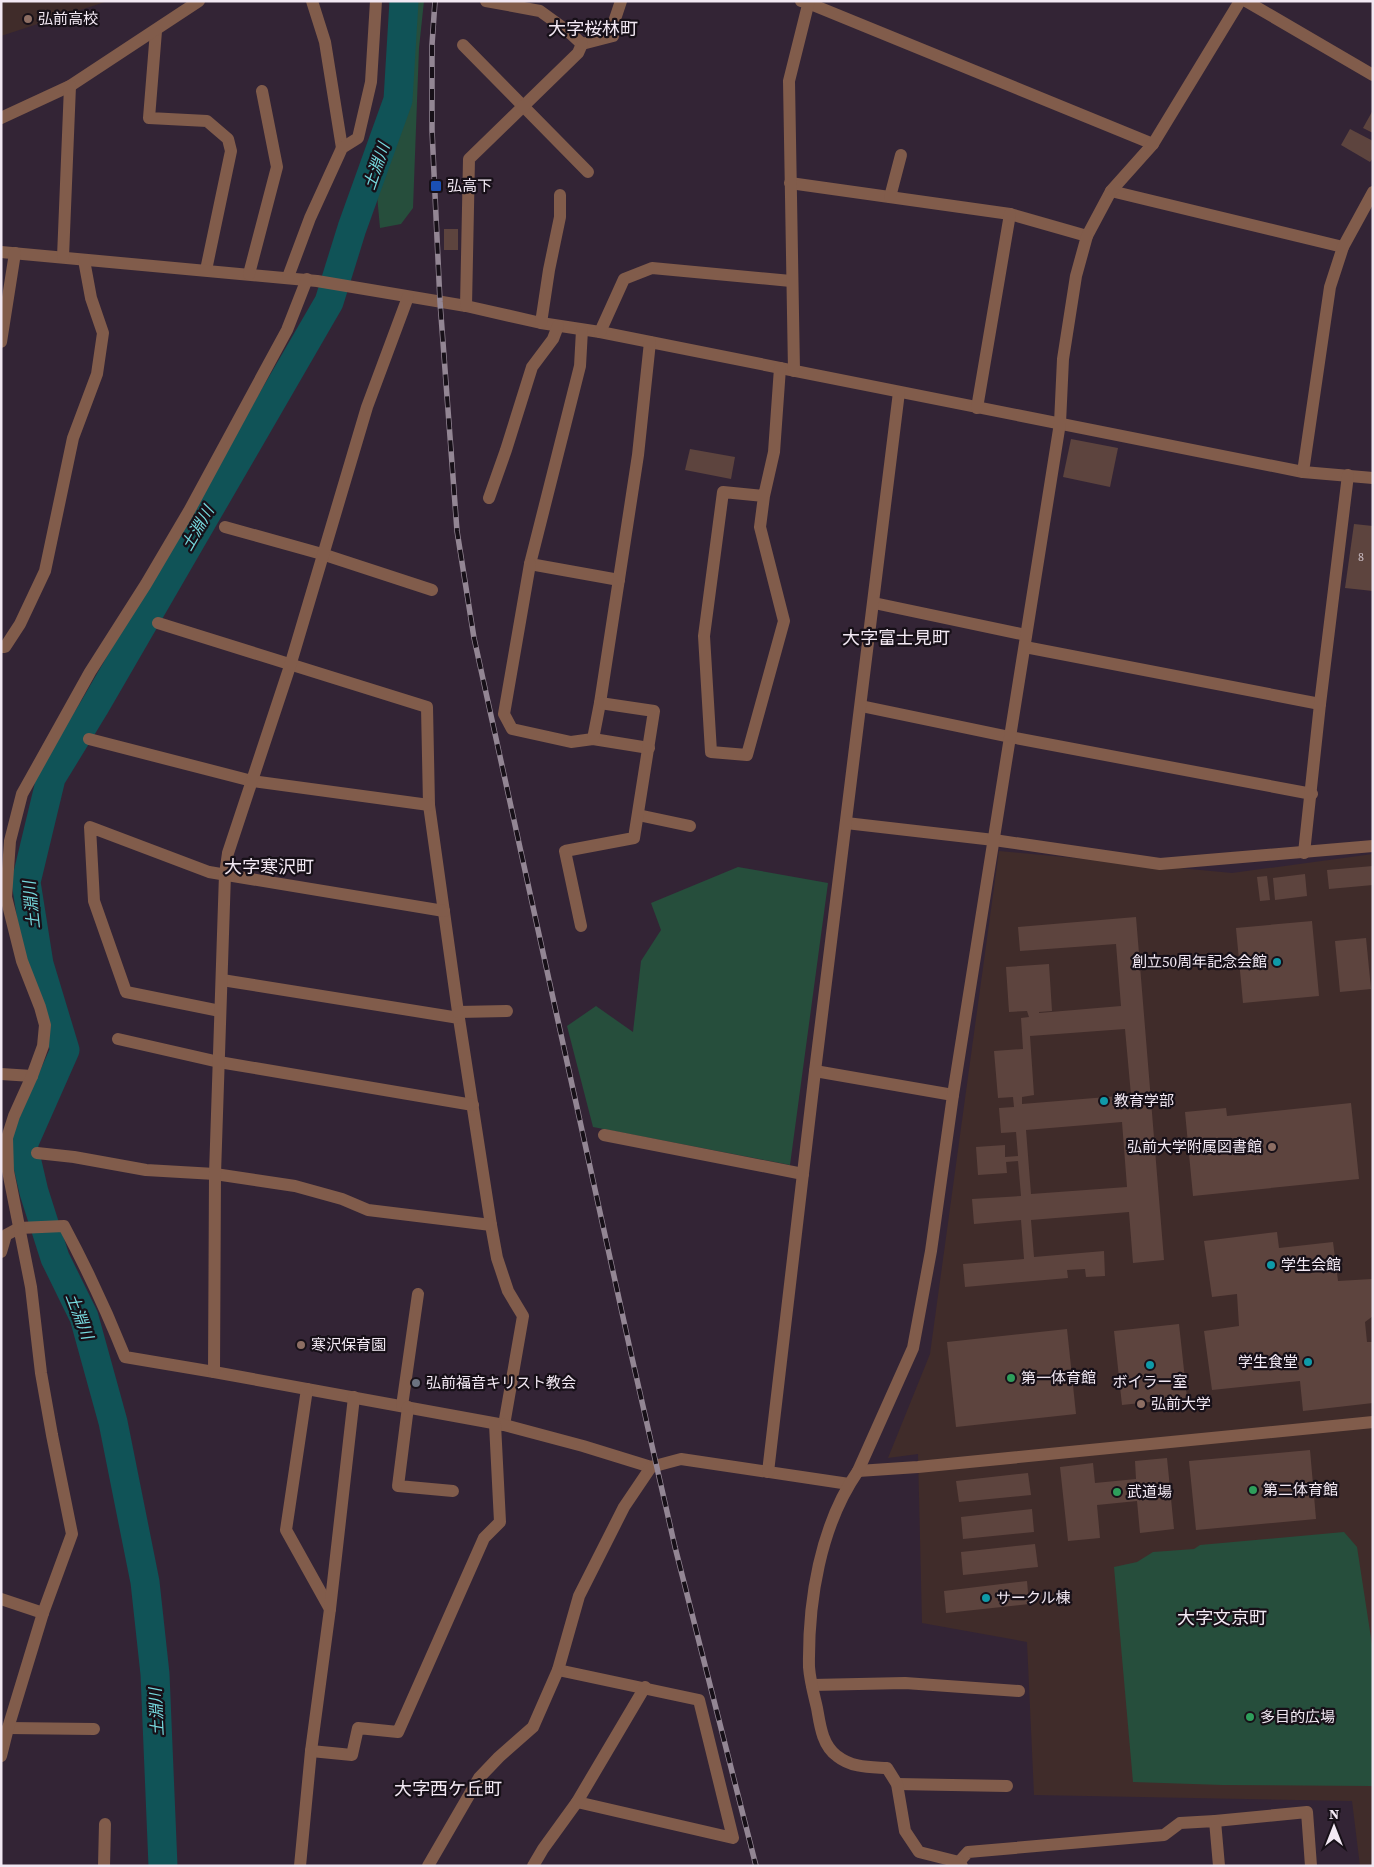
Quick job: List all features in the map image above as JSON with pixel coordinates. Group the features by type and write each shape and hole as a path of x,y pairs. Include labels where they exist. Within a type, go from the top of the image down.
{"street":[{"path":"1,118 70,86 199,1"},
{"path":"312,1 325,42 342,148"},
{"path":"288,277 310,218 342,148 358,138 371,82 376,1"},
{"path":"486,1 540,12 569,32 582,44"},
{"path":"582,44 613,36 615,19 621,1"},
{"path":"1240,1 1153,144 1111,191 1087,236 1076,276 1063,360 1060,423 953,1095 931,1251 913,1348 858,1471 849,1484 828,1531 811,1609 809,1669 823,1738 835,1756 852,1765 888,1768 897,1784 905,1831 919,1852 961,1864 968,1852 1164,1835 1180,1823 1307,1812 1311,1866"},
{"path":"1246,1 1373,75"},
{"path":"794,371 789,81 806,2 1153,144"},
{"path":"156,31 150,118 207,121 228,139 231,151 206,270"},
{"path":"466,306 469,158 578,53 582,44"},
{"path":"463,45 588,172"},
{"path":"63,257 70,86"},
{"path":"249,274 277,167 262,91"},
{"path":"890,197 901,154"},
{"path":"790,183 1010,214 1087,236"},
{"path":"1111,191 1343,247"},
{"path":"1303,472 1330,287 1343,247 1373,192"},
{"path":"542,324 549,270 560,217 560,194"},
{"path":"977,408 1010,214"},
{"path":"1,252 312,280 466,306 542,324 600,332 1303,472 1373,478"},
{"path":"1,342 15,253"},
{"path":"1,646 5,647 20,624 46,571 73,438 96,374 103,333 91,298 84,260"},
{"path":"600,332 624,279 652,268 791,281"},
{"path":"1,1756 44,1613 72,1534 44,1391 31,1287 26,1228 8,1171 7,1138 43,1046 45,1025 22,961 6,897 10,841 22,794 90,672 146,584 189,511 312,280"},
{"path":"214,1372 214,1174 225,874 228,853 290,666 366,407 408,297"},
{"path":"489,498 532,367 553,339 558,326"},
{"path":"582,330 580,366 530,564 504,714 512,729 570,742 593,739 649,748"},
{"path":"593,739 638,455 650,342"},
{"path":"764,496 722,492 704,636 711,752 747,755 784,621 760,527 764,496 774,452 780,368"},
{"path":"768,1472 899,392"},
{"path":"1304,853 1348,475"},
{"path":"225,526 322,554 432,590"},
{"path":"530,564 619,580"},
{"path":"874,603 1026,641 1320,704"},
{"path":"158,623 290,666 427,707 429,805 458,1015 491,1225 497,1258 508,1291 523,1316 500,1425 500,1522 484,1538 398,1732 358,1728 352,1755 310,1751"},
{"path":"581,926 565,851 634,838 654,711 600,703"},
{"path":"862,706 1010,737 1312,794"},
{"path":"89,739 252,781 429,805"},
{"path":"638,815 690,826"},
{"path":"846,823 994,840 1160,864 1373,846"},
{"path":"220,1011 126,992 94,901 90,827 209,872 444,911"},
{"path":"222,980 458,1015 508,1011"},
{"path":"118,1039 219,1062 473,1105"},
{"path":"816,1071 953,1095"},
{"path":"1,1074 32,1076"},
{"path":"604,1135 804,1174"},
{"path":"37,1152 74,1156 146,1170 214,1174 295,1186 342,1199 368,1210 491,1225"},
{"path":"1,1252 6,1235 26,1228 64,1226 91,1277 125,1358 354,1397 500,1425 583,1446 651,1467 681,1459 849,1484"},
{"path":"418,1294 398,1486 453,1491"},
{"path":"307,1389 286,1530 330,1609"},
{"path":"300,1866 310,1751 330,1609 354,1397"},
{"path":"858,1471 918,1467 1373,1422"},
{"path":"428,1866 479,1778 498,1757 532,1727 558,1670 579,1596 624,1508 651,1467"},
{"path":"1,1599 44,1613"},
{"path":"558,1670 699,1700 733,1838 577,1802"},
{"path":"812,1685 905,1682 1019,1691"},
{"path":"533,1866 577,1802 645,1687"},
{"path":"8,1728 94,1729"},
{"path":"897,1784 1007,1786"},
{"path":"1215,1821 1219,1866"},
{"path":"104,1866 105,1824"}],"shaded area":[{"name":"弘前高校","path":"1,1 108,1 1,36"},
{"name":"弘前大学","path":"999,851 1232,873 1373,854 1373,1866 1360,1866 1352,1801 1034,1795 1027,1642 922,1623 918,1454 888,1458 930,1354"}],"green space":[{"path":"412,1 424,1 419,48 413,208 401,224 380,228 377,195 405,92"},
{"path":"738,867 828,883 790,1165 593,1127 567,1026 596,1006 633,1032 641,961 661,930 651,903"},
{"name":"多目的広場","path":"1344,1532 1357,1547 1373,1651 1373,1786 1222,1785 1133,1782 1114,1567 1137,1562 1153,1552 1194,1549 1200,1545"}],"building":[{"path":"1373,110 1373,133 1363,128"},
{"path":"1350,129 1373,141 1373,158 1370,162 1341,145"},
{"path":"444,229 458,229 458,250 444,250"},
{"path":"1071,439 1118,448 1110,487 1063,477"},
{"path":"690,449 735,457 731,479 685,470"},
{"path":"1354,524 1373,526 1373,591 1345,588"},
{"path":"1373,866 1373,885 1329,889 1327,870"},
{"path":"1305,874 1307,896 1275,900 1273,878"},
{"path":"1267,876 1270,900 1260,901 1257,877"},
{"name":"教育学部","path":"1136,917 1164,1260 1133,1263 1129,1212 1031,1220 1034,1257 1104,1251 1105,1276 1086,1277 1085,1269 1067,1270 1068,1278 965,1287 963,1264 1024,1259 1021,1220 974,1224 972,1199 1021,1196 1018,1161 1006,1162 1007,1173 978,1175 976,1147 1005,1145 1005,1157 1018,1156 1016,1132 1001,1133 999,1108 1014,1107 1013,1097 998,1098 994,1051 1023,1049 1021,1018 1029,1017 1027,1011 1009,1012 1006,967 1049,964 1052,1011 1039,1013 1121,1006 1116,944 1020,951 1018,927","holes":["1125,1029 1131,1095 1022,1104 1022,1097 1034,1095 1030,1036","1122,1122 1127,1187 1031,1194 1026,1130"]},
{"name":"創立50周年記念会館","path":"1312,921 1319,996 1243,1003 1236,928"},
{"path":"1366,938 1371,989 1340,992 1335,941"},
{"name":"弘前大学附属図書館","path":"1351,1103 1359,1179 1193,1196 1185,1112 1226,1108 1227,1116"},
{"name":"学生食堂","path":"1277,1232 1279,1248 1333,1242 1338,1281 1372,1279 1373,1316 1365,1322 1367,1342 1373,1342 1373,1403 1303,1411 1300,1381 1212,1390 1204,1331 1239,1326 1237,1294 1212,1297 1204,1241"},
{"name":"ボイラー室","path":"1179,1324 1187,1398 1122,1405 1114,1331"},
{"name":"第一体育館","path":"1067,1329 1076,1414 956,1427 947,1342"},
{"name":"第二体育館","path":"1310,1450 1316,1519 1196,1530 1189,1461"},
{"name":"武道場","path":"1167,1458 1174,1529 1140,1533 1137,1501 1097,1505 1100,1538 1068,1541 1060,1467 1093,1463 1095,1483 1136,1479 1135,1461"},
{"path":"1028,1473 1031,1495 959,1502 956,1481"},
{"path":"1032,1509 1034,1532 963,1539 961,1517"},
{"name":"サークル棟","path":"1035,1544 1038,1567 963,1575 961,1552"},
{"name":"サークル棟","path":"1027,1581 1029,1604 946,1613 944,1591"}],"waterway":[{"name":"土淵川","path":"163,1866 155,1674 145,1582 113,1422 84,1317 55,1258 34,1192 23,1145 65,1050 39,964 26,882 51,778 95,706 329,302 352,228 398,100 404,1"}],"railway":[{"path":"435,1 432,45 432,130 440,302 457,531 474,638 675,1547 756,1866"}],"place":[{"name":"弘前高校","path":"28,19"},
{"name":"弘高下","path":"436,186"},
{"name":"創立50周年記念会館","path":"1277,962"},
{"name":"教育学部","path":"1104,1101"},
{"name":"弘前大学附属図書館","path":"1272,1147"},
{"name":"学生会館","path":"1271,1265"},
{"name":"寒沢保育園","path":"301,1345"},
{"name":"学生食堂","path":"1308,1362"},
{"name":"ボイラー室","path":"1150,1365"},
{"name":"第一体育館","path":"1011,1378"},
{"name":"弘前福音キリスト教会","path":"416,1383"},
{"name":"弘前大学","path":"1141,1404"},
{"name":"第二体育館","path":"1253,1490"},
{"name":"武道場","path":"1117,1492"},
{"name":"サークル棟","path":"986,1598"},
{"name":"多目的広場","path":"1250,1717"}],"district":[{"name":"大字桜林町","path":"593,29"},
{"name":"大字富士見町","path":"896,638"},
{"name":"大字寒沢町","path":"269,867"},
{"name":"大字文京町","path":"1222,1618"},
{"name":"大字西ケ丘町","path":"448,1789"}]}
